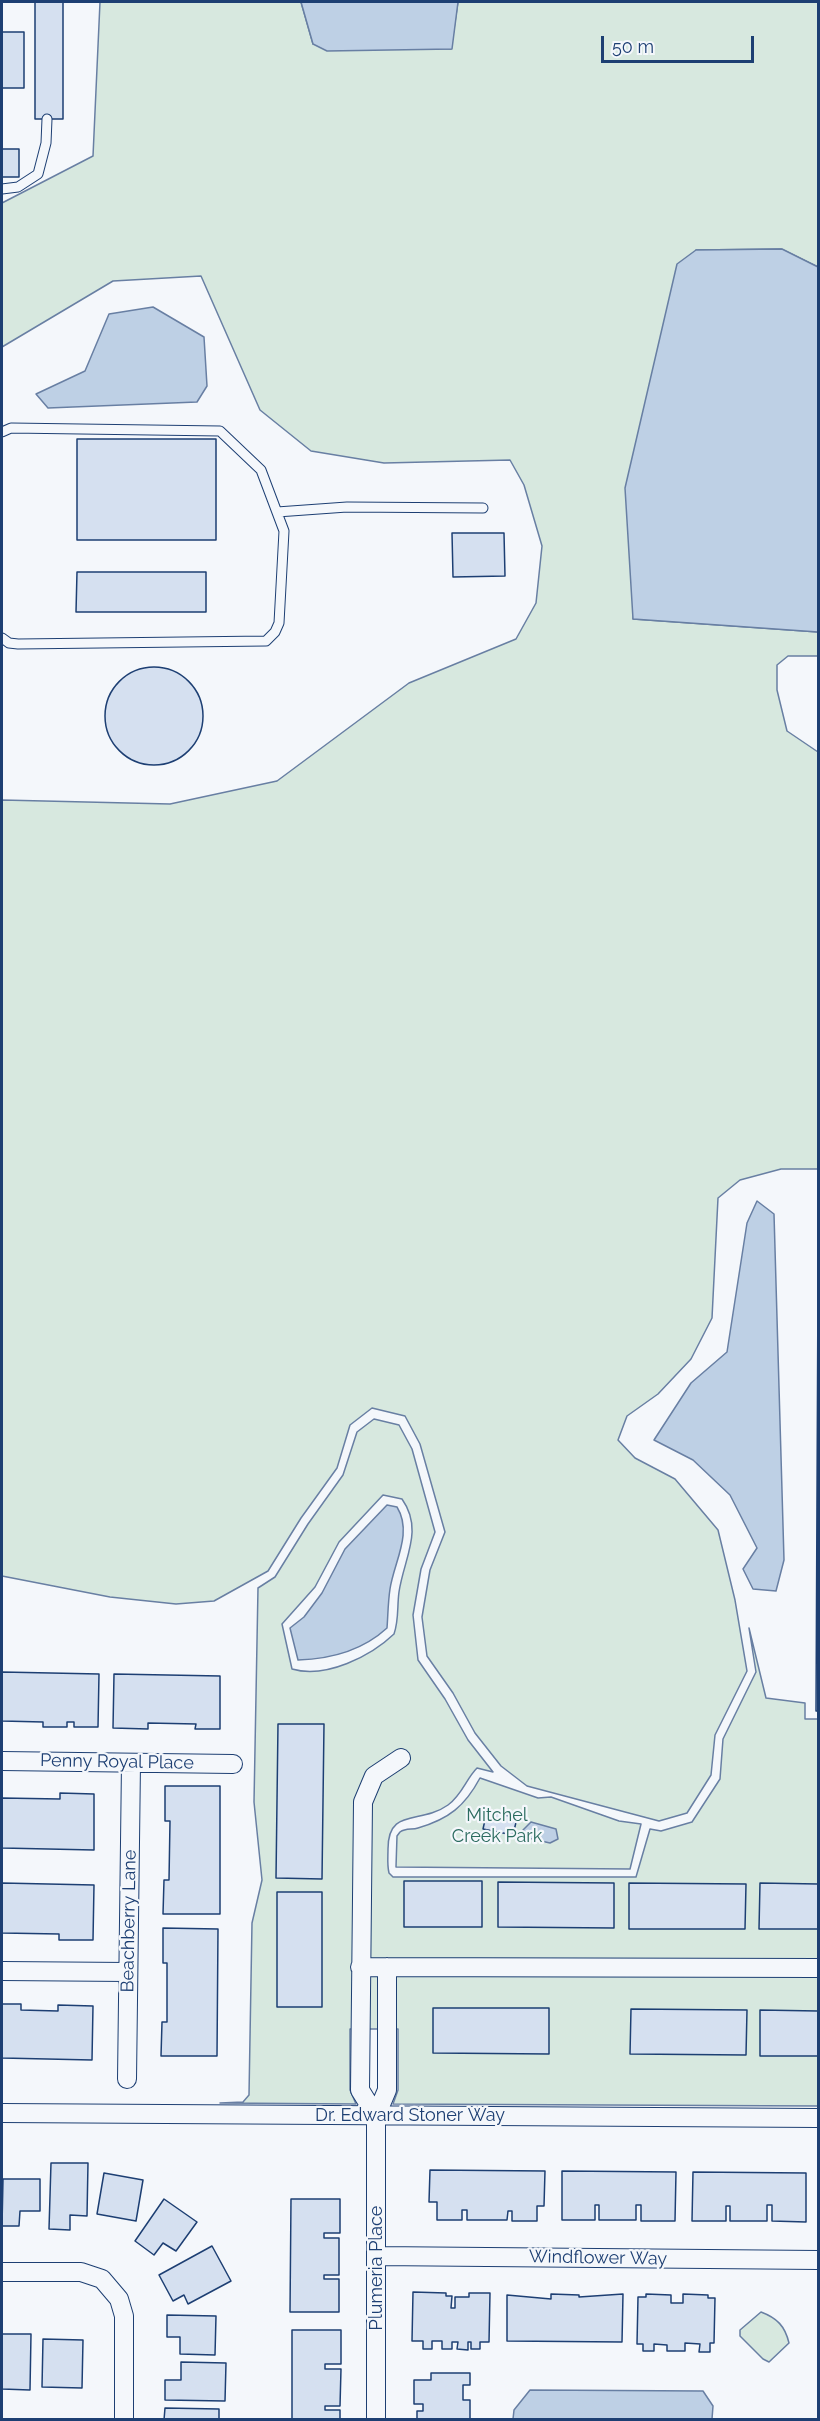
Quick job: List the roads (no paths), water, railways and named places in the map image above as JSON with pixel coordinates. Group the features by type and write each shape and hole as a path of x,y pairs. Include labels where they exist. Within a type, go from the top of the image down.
{"street":[{"path":"376,2116 360,2090 363,1802 374,1776 401,1758"},
{"name":"Penny Royal Place","path":"2,1761 233,1764"},
{"name":"Beachberry Lane","path":"127,2079 131,1763"},
{"path":"360,1967 819,1968"},
{"path":"376,2116 387,2090 387,1967"},
{"path":"2,1971 128,1972"},
{"path":"360,2040 387,2041"},
{"name":"Dr. Edward Stoner Way","path":"2,2113 819,2118"},
{"name":"Plumeria Place","path":"376,2116 376,2420"},
{"name":"Windflower Way","path":"377,2256 819,2260"},
{"path":"2,2272 81,2272 102,2279 119,2299 124,2316 124,2420"}],"lane":[{"path":"2,189 18,187 38,174 46,143 47,119"},
{"path":"2,432 11,428 220,431 261,470 284,531 279,623 275,632 266,641 18,644 9,643 2,638"},
{"path":"277,512 347,507 483,508"}],"water":[{"path":"301,2 458,2 452,49 327,51 313,44"},
{"path":"782,249 818,267 818,632 633,619 625,488 677,264 696,250"},
{"path":"153,307 204,337 207,386 197,402 48,408 36,394 85,371 109,314"},
{"path":"757,1201 774,1214 784,1560 776,1591 753,1589 743,1569 757,1548 730,1495 693,1460 654,1440 691,1383 727,1352 747,1223"},
{"path":"387,1505 397,1507 403,1527 403,1537 390,1589 387,1628 367,1643 346,1652 322,1658 298,1660 290,1628 304,1617 322,1593 345,1549"},
{"path":"531,1822 556,1829 558,1839 550,1843 528,1838 523,1830"},
{"path":"530,2390 703,2391 713,2406 712,2419 513,2419 514,2410"}],"park label":[{"name":"Mitchel Creek Park","path":"497,1826"}]}
